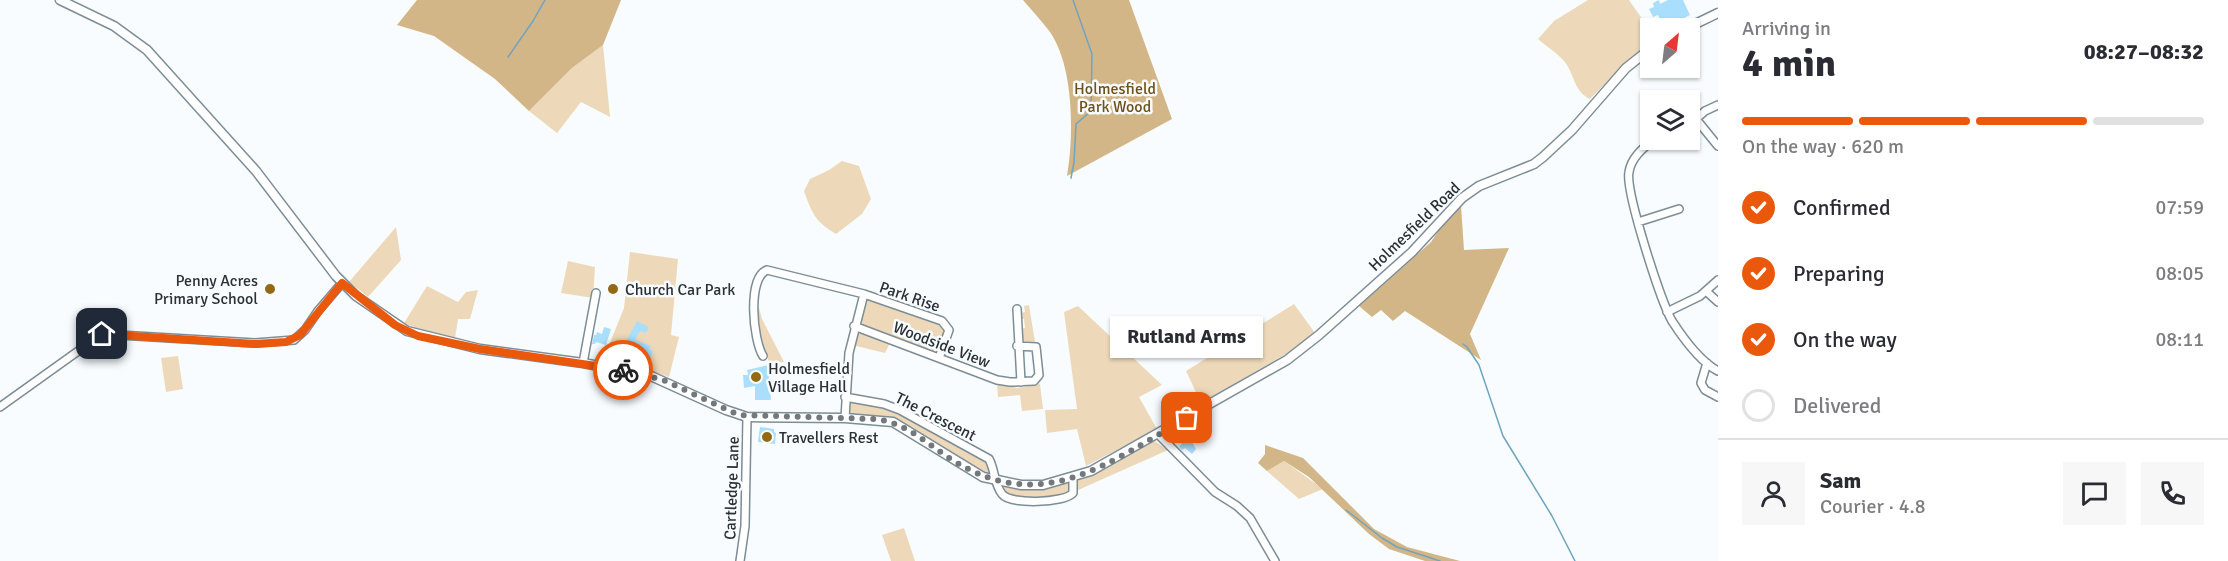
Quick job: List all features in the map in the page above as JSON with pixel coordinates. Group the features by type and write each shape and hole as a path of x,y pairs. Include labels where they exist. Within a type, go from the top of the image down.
{"main road":[{"name":"Holmesfield Road","path":"60,0 114,26 147,50 251,165 342,283 395,325 418,336 480,349 583,363 663,380 726,410 747,417 845,418 893,422 971,471 996,482 1021,485 1043,485 1073,478 1101,466 1298,353 1412,252 1462,198 1479,186 1534,164 1543,157 1572,130 1626,68 1640,57"},
{"path":"1700,22 1718,13"}],"street":[{"path":"1700,114 1718,105"},
{"path":"1700,126 1718,146"},
{"path":"1643,150 1632,162 1628,175 1630,194 1667,312 1676,327 1707,363 1718,371"},
{"path":"1638,222 1679,209"},
{"path":"764,356 756,341 754,310 758,279 764,271 777,271 864,294 854,326 846,367 845,418"},
{"path":"1667,312 1707,292 1718,280"},
{"path":"0,406 102,334 255,344 294,340 305,330 342,283"},
{"path":"583,363 596,292"},
{"path":"1707,292 1718,302"},
{"name":"Park Rise","path":"864,294 946,324 949,330 948,336 939,358"},
{"path":"1017,309 1017,346 1021,382 1037,379 1040,369 1036,347 1033,345 1017,346"},
{"name":"Woodside View","path":"854,326 997,380 1021,382"},
{"path":"1707,363 1701,383 1705,390 1718,397"},
{"name":"The Crescent","path":"845,397 884,404 923,421 989,459 996,482"},
{"name":"Cartledge Lane","path":"740,561 745,526 747,417"},
{"path":"1158,434 1215,492 1237,506 1250,518 1275,561"},
{"path":"996,482 1001,493 1007,498 1045,501 1071,496 1073,478"}],"shaded area":[{"path":"1588,0 1629,0 1642,18 1640,52 1628,61 1590,99 1580,92 1564,61 1538,39 1554,21"},
{"path":"603,45 610,117 581,102 557,133 529,111 572,68"},
{"path":"842,161 859,166 871,199 862,214 836,234 816,217 804,191 810,179"},
{"path":"396,227 401,260 368,297 349,282"},
{"path":"630,252 678,259 671,335 679,337 669,377 605,355 624,308"},
{"path":"568,261 595,267 593,298 561,293"},
{"path":"427,286 458,302 466,292 478,290 470,319 458,319 455,338 430,334 404,323"},
{"path":"872,299 940,322 945,329 941,348 933,352 865,327 860,320 865,301"},
{"path":"758,304 762,319 784,362 769,363 761,347"},
{"path":"1294,304 1315,333 1296,348 1201,403 1186,371"},
{"path":"1029,305 1035,342 1020,341 1020,329 1025,328 1024,319 1019,319 1018,313 1025,312 1024,306"},
{"path":"1078,306 1162,385 1139,397 1157,429 1086,466 1077,429 1047,433 1045,410 1077,409 1064,312"},
{"path":"863,332 891,341 885,353 852,345 856,335"},
{"path":"178,356 183,389 166,392 161,358"},
{"path":"997,383 1017,388 1040,384 1043,409 1022,411 1020,395 998,397"},
{"path":"852,400 888,409 938,433 987,460 990,474 949,454 901,421 881,416 849,415 849,404"},
{"path":"1154,441 1168,450 1067,495 1042,499 1023,498 1008,493 1002,487 1047,486 1076,479 1104,468"},
{"path":"1284,461 1323,489 1299,499 1267,471"},
{"path":"904,528 915,561 891,561 882,535"}],"green space":[{"path":"417,0 621,0 603,45 572,68 529,111 495,79 434,36 397,25"},
{"name":"Holmesfield Park Wood","path":"1023,0 1129,0 1172,119 1067,176 1071,122 1068,82 1064,64 1050,32"},
{"path":"1461,206 1464,250 1509,248 1470,334 1481,360 1405,311 1393,321 1381,310 1372,317 1359,306 1431,242 1443,224"},
{"path":"1265,445 1303,458 1374,529 1407,547 1460,561 1425,561 1389,549 1369,534 1309,477 1284,461 1267,471 1258,463 1265,454"}],"building":[{"path":"1659,0 1660,4 1668,0 1683,0 1690,15 1684,18 1659,18 1658,15 1653,17 1649,9 1654,7 1653,3"},
{"path":"637,321 649,327 646,333 640,331 635,340 651,346 649,349 653,351 651,357 624,345"},
{"path":"604,327 611,329 606,345 596,342 592,344 594,335 597,332 602,334"},
{"path":"768,365 771,400 755,400 755,386 744,388 743,375 748,375 747,370"},
{"path":"615,376 635,380 634,386 628,385 627,391 618,389 619,386 613,385"},
{"path":"1189,423 1199,431 1192,442 1196,449 1192,454 1185,448 1182,450 1179,447 1182,443 1179,440 1186,433 1181,428"},
{"name":"Travellers Rest","path":"760,427 774,429 775,444 758,442"}],"waterway":[{"path":"508,57 545,0"},
{"path":"1071,178 1076,124 1091,111 1092,54 1073,0"},
{"path":"1463,344 1479,365 1503,436 1552,516 1575,561"},
{"path":"1346,510 1397,547 1440,561"}],"way so far":[{"path":"623,370 663,380 726,410 747,417 845,418 893,422 983,477 996,482 1021,485 1043,485 1077,477 1121,456 1187,418"}],"place":[{"name":"Penny Acres Primary School","path":"270,289"},
{"name":"Church Car Park","path":"613,289"},
{"name":"Holmesfield Village Hall","path":"756,377"},
{"name":"Rutland Arms","path":"1187,418"},
{"name":"Travellers Rest","path":"767,437"}],"route":[{"path":"102,334 255,344 286,342 294,340 305,330 342,283 395,325 418,336 480,349 623,370"}]}
